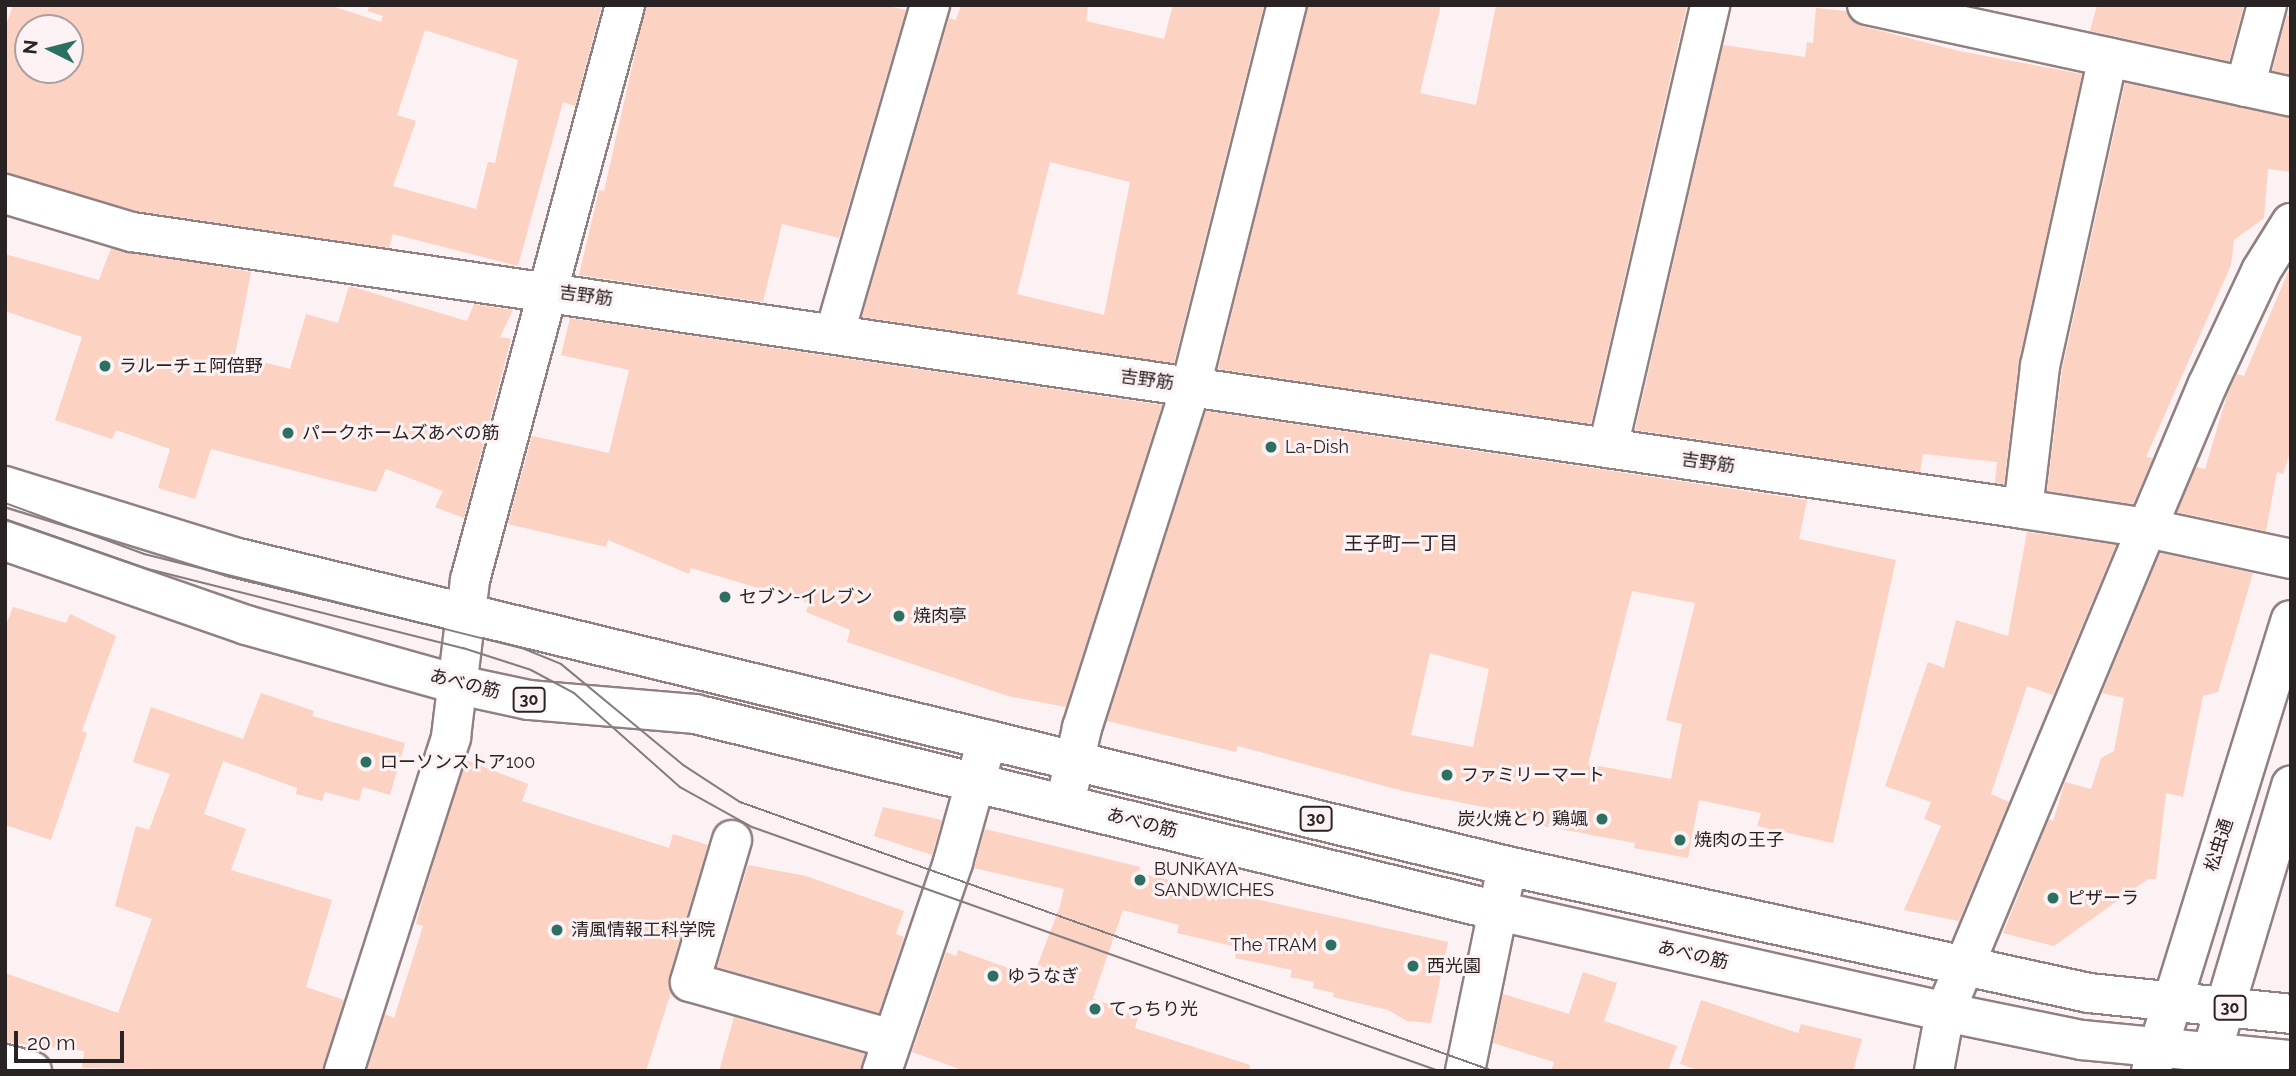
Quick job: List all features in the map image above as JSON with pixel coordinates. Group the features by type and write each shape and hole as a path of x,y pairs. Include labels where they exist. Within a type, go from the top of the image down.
{"street":[{"path":"344,1071 451,737 470,580 545,290 625,5"},
{"path":"835,332 930,5"},
{"path":"1065,803 1075,761 1191,386 1287,5"},
{"path":"1608,448 1710,5"},
{"path":"1867,5 2291,97"},
{"path":"2245,87 2267,5"},
{"path":"2023,509 2040,366 2108,57"},
{"name":"吉野筋","path":"5,194 132,232 835,332 2023,509 2147,528 2291,559"},
{"path":"1934,1071 1945,1012 2147,528 2245,306 2291,223"},
{"name":"30","path":"5,486 234,557 1507,866 2089,993 2291,1014"},
{"name":"あべの筋","path":"5,541 246,625 459,685 529,699 695,715 977,781 1498,911 1945,1012 2082,1040 2154,1060 2209,1063 2291,1060"},
{"name":"松虫通","path":"2154,1060 2170,1001 2291,620"},
{"path":"732,840 690,982 886,1055 977,781 987,740"},
{"path":"2209,1063 2223,1007 2291,785"},
{"path":"1465,1071 1507,866"},
{"path":"5,1065 32,1071"}],"building":[{"path":"13,5 329,5 381,22 383,16 368,11 369,5 602,5 575,106 563,102 518,266 393,234 389,248 137,211 5,173 5,28","holes":["425,30 518,60 495,163 488,162 476,209 393,186 416,121 397,115"]},
{"path":"646,5 884,5 906,10 839,238 782,224 763,302 579,275 599,190 604,191"},
{"path":"961,5 1088,5 1086,21 1164,39 1173,5 1264,5 1174,363 862,317 949,18 956,20","holes":["1050,162 1130,182 1104,315 1017,294"]},
{"path":"1308,5 1441,5 1420,93 1476,105 1496,5 1687,5 1591,424 1218,369"},
{"path":"2097,5 2244,5 2229,61 2090,31"},
{"path":"1816,8 1846,11 1862,26 1959,51 2082,74 2019,361 2004,484 1995,483 1997,462 1923,454 1920,472 1635,430 1723,45 1805,57 1807,42 1813,43"},
{"path":"2287,15 2291,16 2291,75 2272,71"},
{"path":"2125,83 2291,118 2291,172 2268,169 2264,218 2234,240 2231,265 2146,457 2153,458 2133,504 2047,491 2062,370"},
{"path":"111,248 251,272 235,355 290,369 306,314 338,323 349,286 467,321 474,304 513,310 500,337 511,339 464,518 435,507 443,491 386,469 376,492 211,449 195,499 158,488 170,449 116,430 112,439 55,420 82,337 5,311 5,254 99,280"},
{"path":"2291,265 2291,450 2283,474 2277,472 2266,531 2177,512 2196,467 2205,469 2228,392 2237,374 2244,376"},
{"path":"570,318 1162,405 1066,707 1008,696 847,642 850,630 806,612 809,603 691,568 689,574 608,540 606,547 508,524 532,436 609,453 629,370 561,355"},
{"path":"1206,411 1807,500 1799,539 1896,560 1833,843 1757,826 1761,813 1699,800 1688,858 1634,848 1635,843 1523,822 1524,815 1403,791 1238,746 1236,752 1107,721","holes":["1632,591 1695,603 1666,720 1682,724 1671,779 1588,764","1430,653 1489,669 1473,747 1411,735"]},
{"path":"2027,532 2116,545 2053,695 2027,686 1991,794 2009,802 1959,921 1904,910 1941,826 1924,819 1931,802 1885,786 1928,662 1944,668 1956,620 2008,636"},
{"path":"2160,553 2253,573 2218,692 2203,696 2183,797 2166,793 2156,879 2148,879 2054,946 2003,933 2049,819 2053,821 2065,782 2091,789 2101,758 2114,751 2124,698 2102,693"},
{"path":"13,607 66,623 70,614 116,636 82,731 87,733 51,840 5,825 5,627"},
{"path":"261,693 314,711 312,716 405,743 390,795 363,787 359,801 325,792 322,801 296,794 297,788 223,761 204,814 246,829 231,870 332,900 306,987 344,1000 323,1071 82,1068 84,1051 5,1042 5,973 118,1013 152,919 115,906 136,826 149,830 170,774 133,762 151,707 243,739"},
{"path":"466,760 528,784 522,801 669,848 673,834 708,845 669,976 671,992 646,1071 367,1071 385,1014 394,1018 423,926 416,924 424,894"},
{"path":"883,807 942,820 932,855 874,836"},
{"path":"985,829 1140,867 1139,873 1448,942 1431,1023 1407,1021 1388,1010 1333,997 1334,993 1313,988 1314,982 1290,977 1292,970 1235,958 1237,947 1177,933 1179,925 1123,910 1093,998 1138,1017 1135,1028 1250,1065 1249,1071 965,1071 912,1052 946,952 956,956 958,950 1033,977 1060,906 1064,889 974,868"},
{"path":"748,865 806,876 904,911 896,934 904,937 879,1013 717,967"},
{"path":"1583,972 1617,983 1604,1021 1677,1046 1668,1071 1551,1071 1554,1062 1493,1043 1503,994 1569,1014"},
{"path":"1701,1000 1798,1033 1801,1024 1862,1039 1853,1071 1701,1071 1680,1064"},
{"path":"734,1017 865,1054 861,1071 719,1071"}],"tram line":[{"path":"5,503 144,554 522,648 561,664 683,765 740,802 1493,1071"},
{"path":"5,519 148,569 463,648 531,670 574,693 680,787 752,827 1439,1071"}],"place":[{"name":"ラルーチェ阿倍野","path":"105,366"},
{"name":"パークホームズあべの筋","path":"288,433"},
{"name":"La-Dish","path":"1271,447"},
{"name":"セブン-イレブン","path":"725,597"},
{"name":"焼肉亭","path":"899,616"},
{"name":"ローソンストア100","path":"366,762"},
{"name":"ファミリーマート","path":"1447,775"},
{"name":"炭火焼とり 鶏颯","path":"1602,819"},
{"name":"焼肉の王子","path":"1680,840"},
{"name":"BUNKAYA SANDWICHES","path":"1140,880"},
{"name":"ピザーラ","path":"2053,898"},
{"name":"清風情報工科学院","path":"557,930"},
{"name":"The TRAM","path":"1331,945"},
{"name":"西光園","path":"1413,966"},
{"name":"ゆうなぎ","path":"993,976"},
{"name":"てっちり光","path":"1095,1009"}],"district":[{"name":"王子町一丁目","path":"1401,544"}]}
